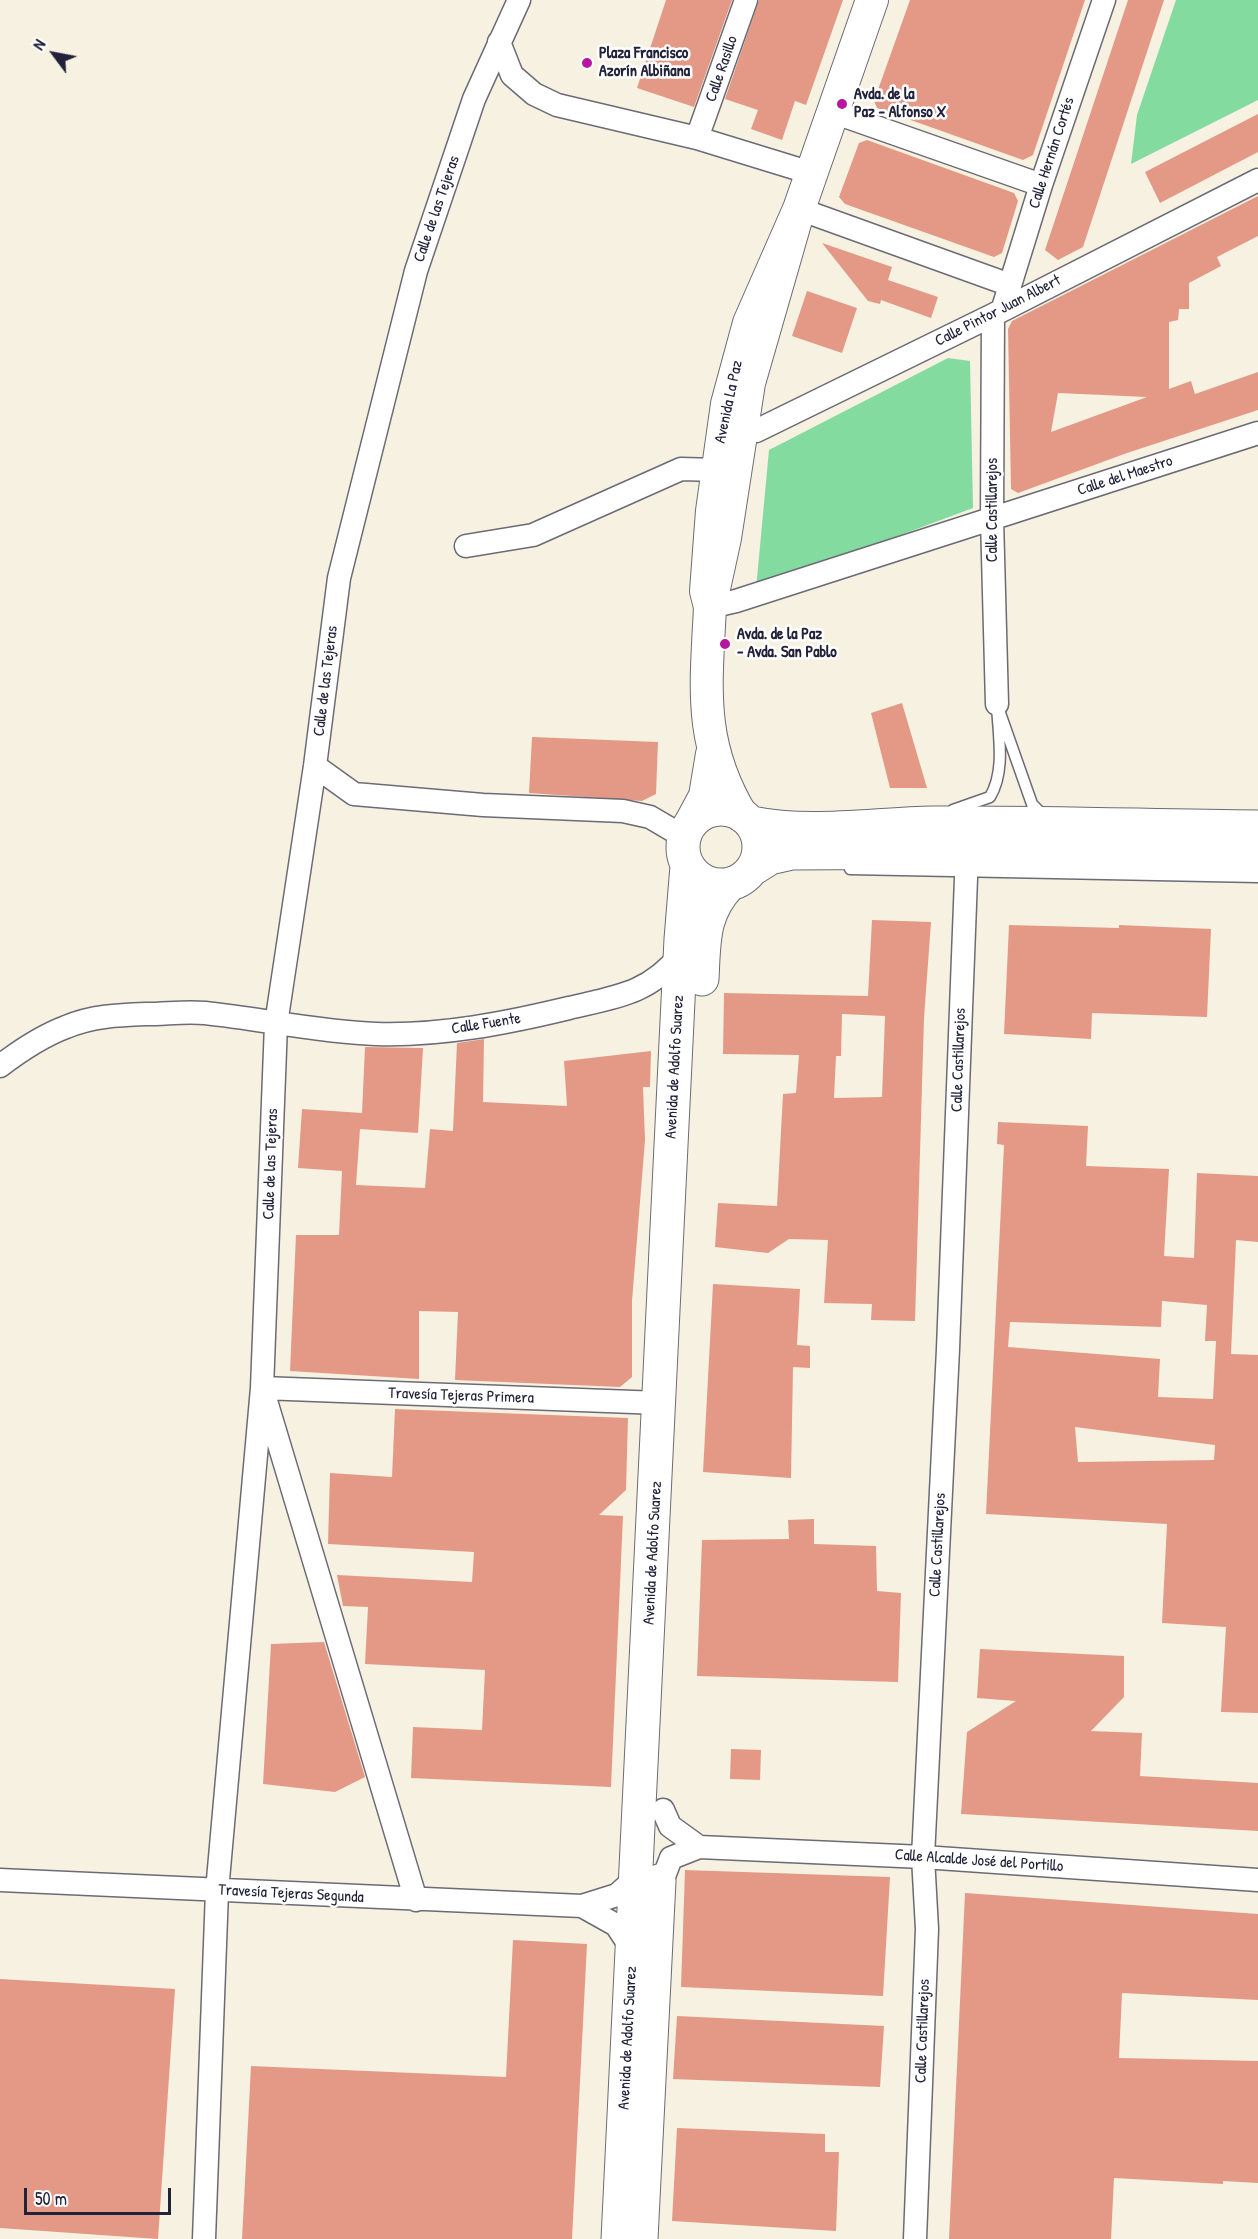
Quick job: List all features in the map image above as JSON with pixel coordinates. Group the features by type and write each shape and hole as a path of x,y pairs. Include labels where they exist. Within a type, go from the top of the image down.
{"main road":[{"name":"Avenida La Paz","path":"687,842 708,784 711,744 706,693 710,607 725,538 749,383 799,209 872,0"},
{"name":"Avenida La Paz","path":"710,607 706,591 717,470 727,404 739,353 768,276 799,209"},
{"name":"Avenida La Paz","path":"711,744 724,783 746,820"},
{"path":"755,874 759,842 746,820 732,810 709,811 687,842 706,883 755,874 770,858 783,854 964,846 1258,858"},
{"path":"746,820 790,828 1061,822 1254,828"},
{"name":"Avenida de Adolfo Suarez","path":"641,2239 660,1403 687,842"},
{"name":"Avenida de Adolfo Suarez","path":"618,2239 632,1949 663,1810 704,940 712,906 755,874"}],"street":[{"name":"Calle de las Tejeras","path":"204,2239 217,1891 262,1389 276,1024 315,766 339,578 416,271 474,99 519,0"},
{"name":"Calle Rasillo","path":"698,138 746,0"},
{"name":"Calle Hernán Cortés","path":"998,311 1010,285 1041,185 1104,0"},
{"path":"499,42 512,75 541,98 557,105 698,138 811,173"},
{"path":"833,112 1041,185"},
{"name":"Calle Pintor Juan Albert","path":"742,418 748,428 756,431 1258,180"},
{"path":"799,209 1010,285"},
{"name":"Calle Castillarejos","path":"997,704 992,519 998,311"},
{"name":"Calle del Maestro","path":"710,607 1258,433"},
{"path":"466,546 533,534 681,469 717,470"},
{"path":"315,766 354,794 483,805 623,811 650,817 687,842"},
{"name":"Calle Castillarejos","path":"915,2239 927,1929 923,1857 948,1349 964,846"},
{"name":"Calle Fuente","path":"0,1066 27,1046 68,1026 112,1015 203,1013 276,1024 377,1034 448,1030 518,1020 615,998 651,985 668,971 680,955"},
{"path":"262,1389 416,1900"},
{"name":"Travesía Tejeras Primera","path":"262,1389 660,1403"},
{"path":"663,1810 670,1826 699,1847"},
{"path":"582,1906 648,1885 671,1858 699,1847"},
{"name":"Calle Alcalde José del Portillo","path":"699,1847 923,1857 1258,1880"},
{"name":"Travesía Tejeras Segunda","path":"0,1880 582,1906"},
{"path":"582,1906 616,1925 632,1949"}],"lane":[{"path":"997,704 1032,804 1038,813 1061,822"},
{"path":"907,824 990,797 998,780 997,704"},
{"path":"790,828 924,832 964,846 1258,877"},
{"path":"840,868 1030,832 1217,835 1254,828"}],"green space":[{"path":"1176,0 1258,0 1258,100 1131,164 1137,115"},
{"path":"948,358 970,361 973,508 756,589 769,450"}],"building":[{"path":"666,0 732,0 694,107 637,88"},
{"path":"759,0 843,0 806,105 795,101 782,140 751,129 758,110 725,99"},
{"path":"910,0 1085,0 1033,155 1023,160 877,108 874,101"},
{"path":"1128,0 1164,0 1083,247 1058,260 1045,250"},
{"path":"1258,114 1258,152 1160,203 1145,172"},
{"path":"867,140 1014,193 1018,201 1002,253 994,257 845,204 839,197 859,143"},
{"path":"1258,196 1258,236 1217,257 1221,266 1189,283 1189,309 1179,309 1178,320 1169,322 1169,389 1191,381 1195,394 1258,372 1258,410 1127,453 1018,493 1011,489 1008,329 1012,321","holes":["1058,393 1147,397 1051,432"]},
{"path":"822,243 892,267 888,280 938,297 931,318 881,300 880,304 868,301"},
{"path":"807,291 857,308 842,353 792,336"},
{"path":"902,703 927,788 890,788 871,713"},
{"path":"532,737 658,742 656,794 642,801 529,793"},
{"path":"872,920 931,922 924,1018 915,1321 871,1320 872,1304 824,1303 828,1240 789,1239 768,1253 715,1247 718,1203 777,1206 783,1094 796,1093 799,1055 723,1054 724,993 868,996","holes":["842,1014 885,1016 882,1097 834,1098 836,1056 841,1056"]},
{"path":"1009,925 1119,928 1119,925 1211,929 1207,1017 1092,1013 1091,1039 1004,1034"},
{"path":"484,1039 483,1102 567,1106 564,1061 651,1051 650,1087 643,1087 645,1140 632,1301 632,1377 620,1387 455,1380 458,1312 419,1311 419,1379 290,1371 296,1235 339,1235 342,1171 298,1168 302,1109 362,1113 365,1047 423,1048 418,1133 360,1129 356,1185 425,1188 430,1129 453,1131 457,1043"},
{"path":"998,1122 1088,1126 1086,1166 1169,1169 1164,1256 1194,1258 1197,1173 1258,1176 1258,1242 1236,1240 1231,1354 1258,1355 1258,1713 1221,1712 1226,1627 1162,1623 1167,1524 986,1514 1004,1145 997,1144","holes":["1162,1301 1207,1305 1205,1341 1216,1341 1213,1399 1158,1397 1160,1359 1008,1347 1010,1322 1161,1327","1075,1427 1215,1445 1214,1460 1078,1462"]},
{"path":"713,1284 800,1289 797,1345 810,1346 810,1368 793,1367 791,1478 703,1472"},
{"path":"395,1409 628,1418 626,1490 599,1515 623,1516 611,1787 411,1778 413,1727 482,1730 485,1670 365,1664 368,1607 343,1606 337,1575 472,1582 474,1552 328,1544 330,1473 392,1477"},
{"path":"814,1519 814,1544 876,1546 877,1591 901,1593 898,1682 697,1676 702,1540 789,1539 788,1520"},
{"path":"324,1642 365,1777 335,1792 263,1784 271,1644"},
{"path":"980,1649 1124,1656 1124,1697 1091,1731 1142,1733 1140,1776 1258,1783 1258,1831 961,1814 967,1732 1016,1701 977,1698"},
{"path":"731,1749 761,1750 760,1780 730,1779"},
{"path":"685,1870 890,1877 883,1996 681,1987"},
{"path":"965,1893 1258,1914 1258,2000 1122,1993 1119,2058 1258,2061 1258,2183 1223,2181 1223,2184 1114,2178 1111,2239 949,2239"},
{"path":"513,1940 587,1944 572,2239 242,2239 251,2066 506,2077"},
{"path":"0,1979 175,1989 158,2239 0,2228"},
{"path":"677,2016 884,2026 880,2087 673,2079"},
{"path":"677,2128 825,2134 825,2152 839,2152 836,2231 672,2221"}],"place":[{"name":"Plaza Francisco Azorín Albiñana","path":"587,63"},
{"name":"Avda. de la Paz - Alfonso X","path":"842,104"},
{"name":"Avda. de la Paz - Avda. San Pablo","path":"725,644"}]}
